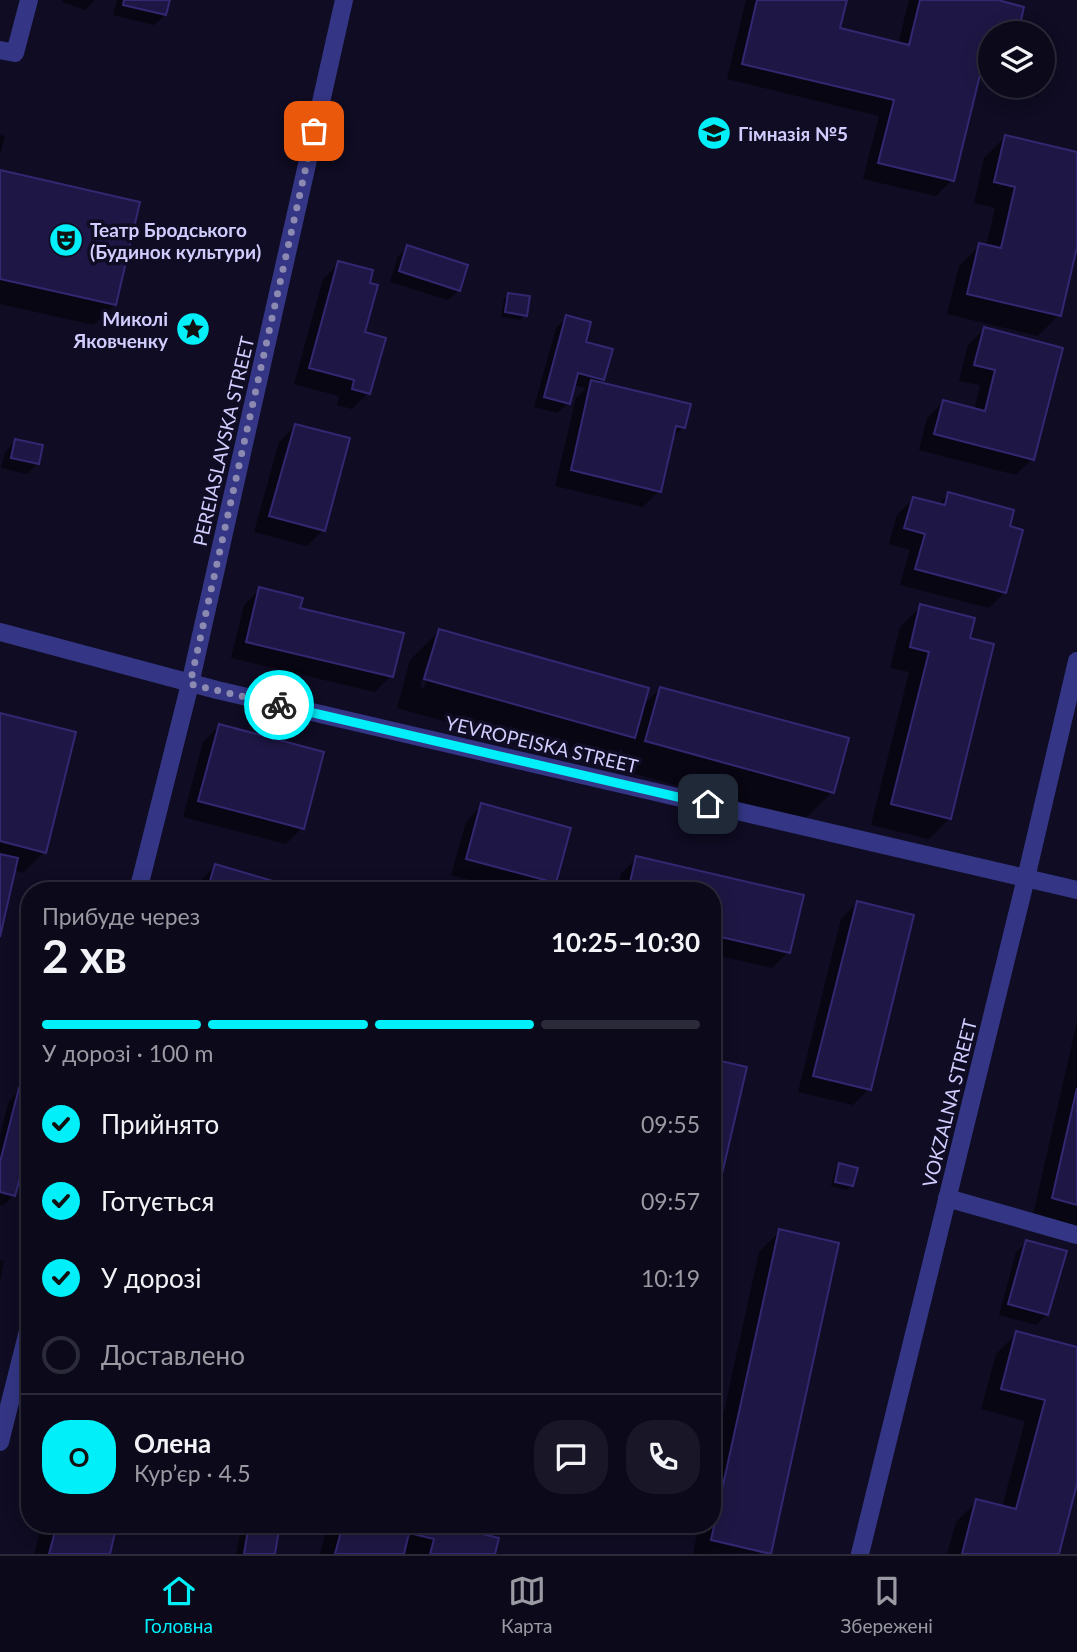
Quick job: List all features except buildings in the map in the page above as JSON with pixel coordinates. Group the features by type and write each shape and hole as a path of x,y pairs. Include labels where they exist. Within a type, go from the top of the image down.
{"street":[{"path":"0,50 15,53 29,0"},
{"name":"PEREIASLAVSKA STREET","path":"140,882 190,684 344,0"},
{"name":"YEVROPEISKA STREET","path":"0,632 190,684 1077,890"},
{"name":"VOKZALNA STREET","path":"860,1554 1077,661"},
{"path":"947,1198 1077,1235"},
{"path":"1,1434 21,1357"}],"way so far":[{"path":"279,705 190,684 314,131"}],"place":[{"name":"Гімназія №5","path":"714,133"},
{"name":"Театр Бродського (Будинок культури)","path":"66,240"},
{"name":"Миколі Яковченку","path":"193,329"}],"route":[{"path":"279,705 708,804"}]}
